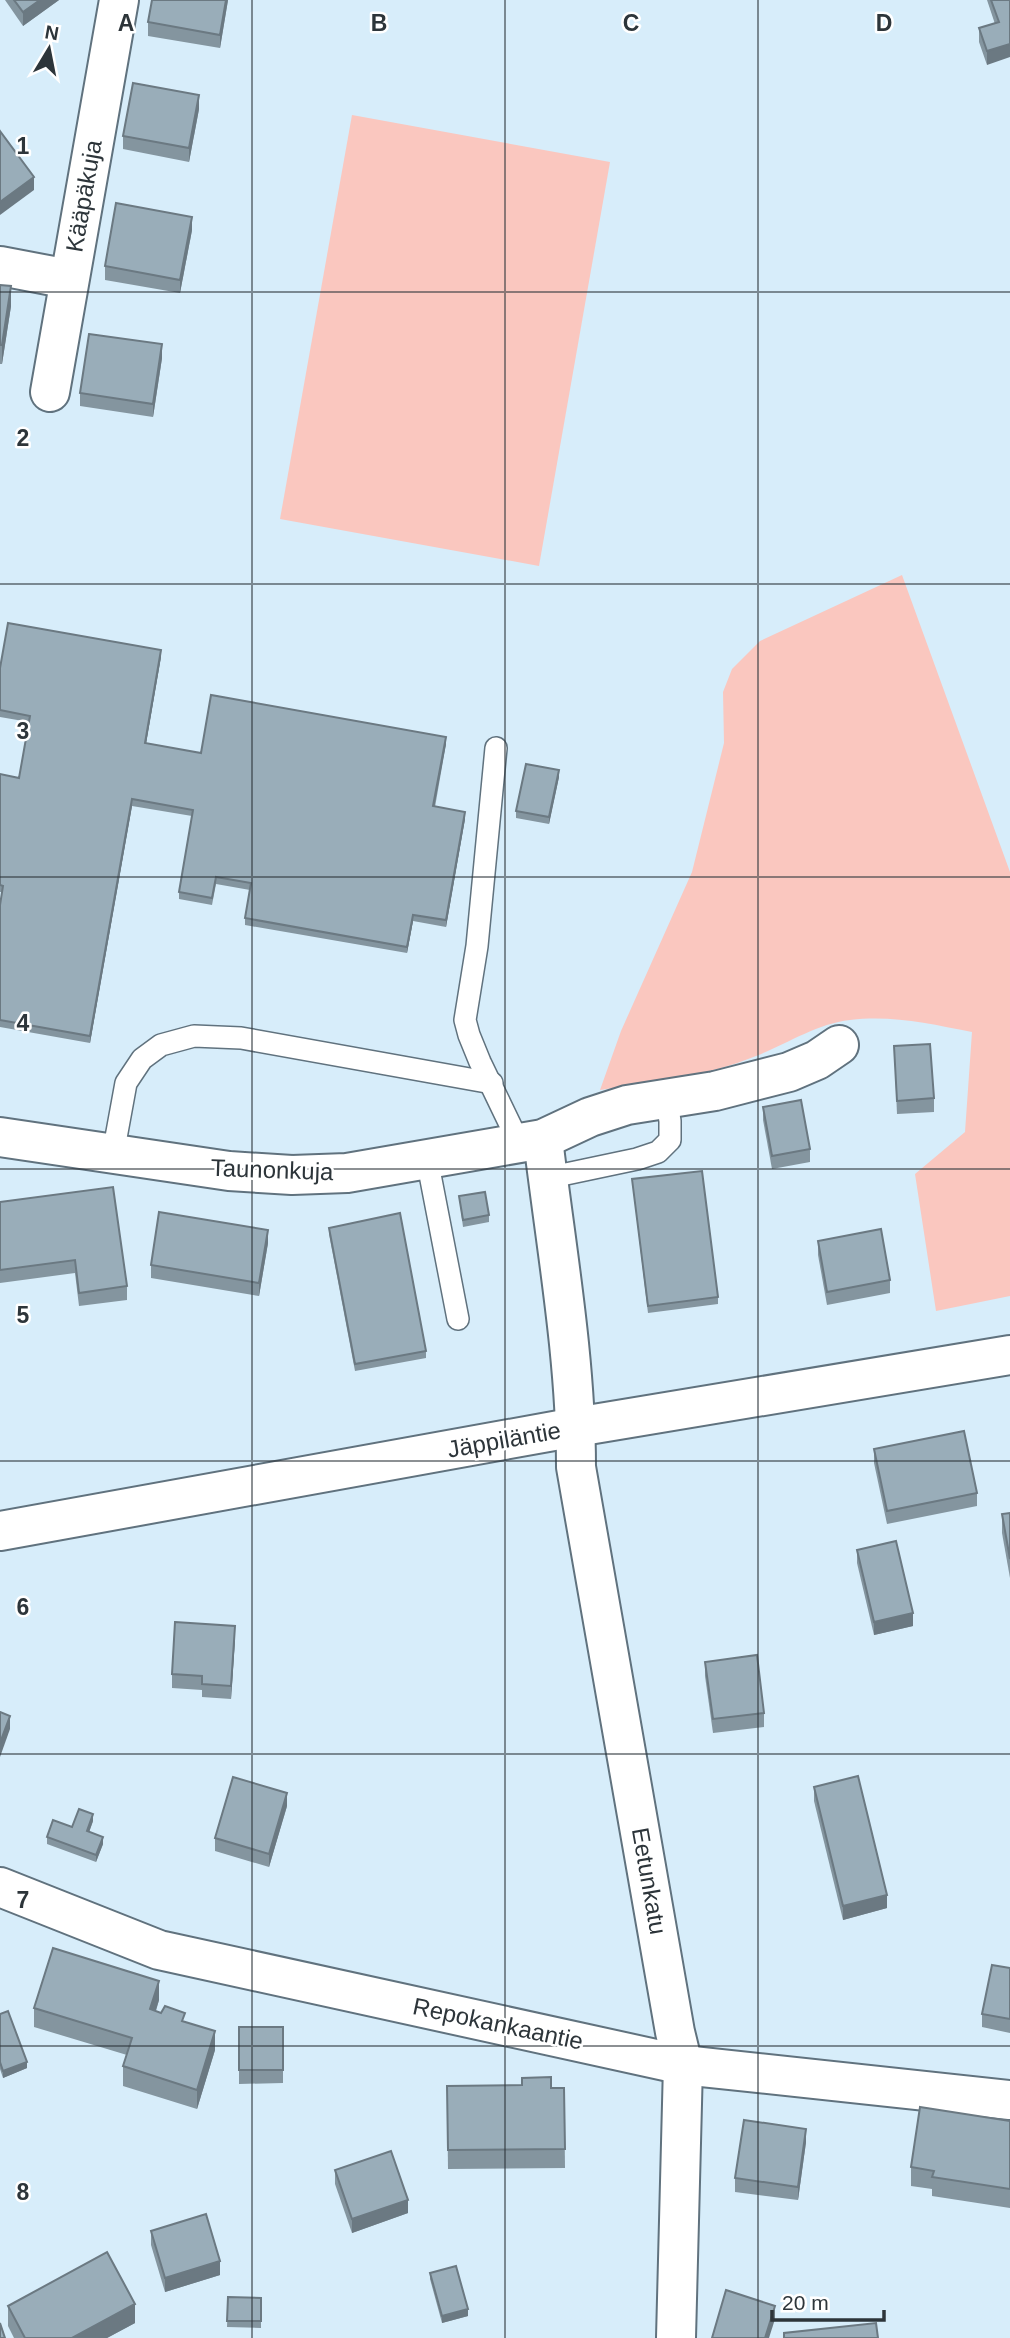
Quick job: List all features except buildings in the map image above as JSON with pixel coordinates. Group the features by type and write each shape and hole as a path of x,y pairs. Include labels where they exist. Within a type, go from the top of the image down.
{"street":[{"name":"Kääpäkuja","path":"50,392 119,0"},
{"path":"0,266 69,279"},
{"name":"Taunonkuja","path":"0,1138 229,1171 292,1175 347,1173 531,1141 590,1116 627,1105 715,1091 789,1072 817,1060 839,1045"},
{"path":"531,1141 547,1178 576,1427"},
{"name":"Jäppiläntie","path":"0,1531 576,1427 1010,1355"},
{"name":"Eetunkatu","path":"576,1427 576,1467 683,2065 676,2338"},
{"name":"Repokankaantie","path":"0,1887 159,1950 683,2065 1010,2100"}],"lane":[{"path":"496,748 479,934 465,1020 476,1053 492,1083 531,1141"},
{"path":"113,1154 126,1083 142,1059 161,1045 194,1036 241,1038 492,1083"},
{"path":"547,1178 658,1152 670,1139 666,1097"},
{"path":"428,1159 458,1319"}],"shaded area":[{"path":"352,115 610,162 539,566 280,519"},
{"path":"902,575 1010,872 1010,1296 936,1311 915,1174 965,1132 972,1032 896,1019 837,1022 718,1069 600,1090 621,1031 692,872 724,743 723,692 732,669 760,641"}]}
